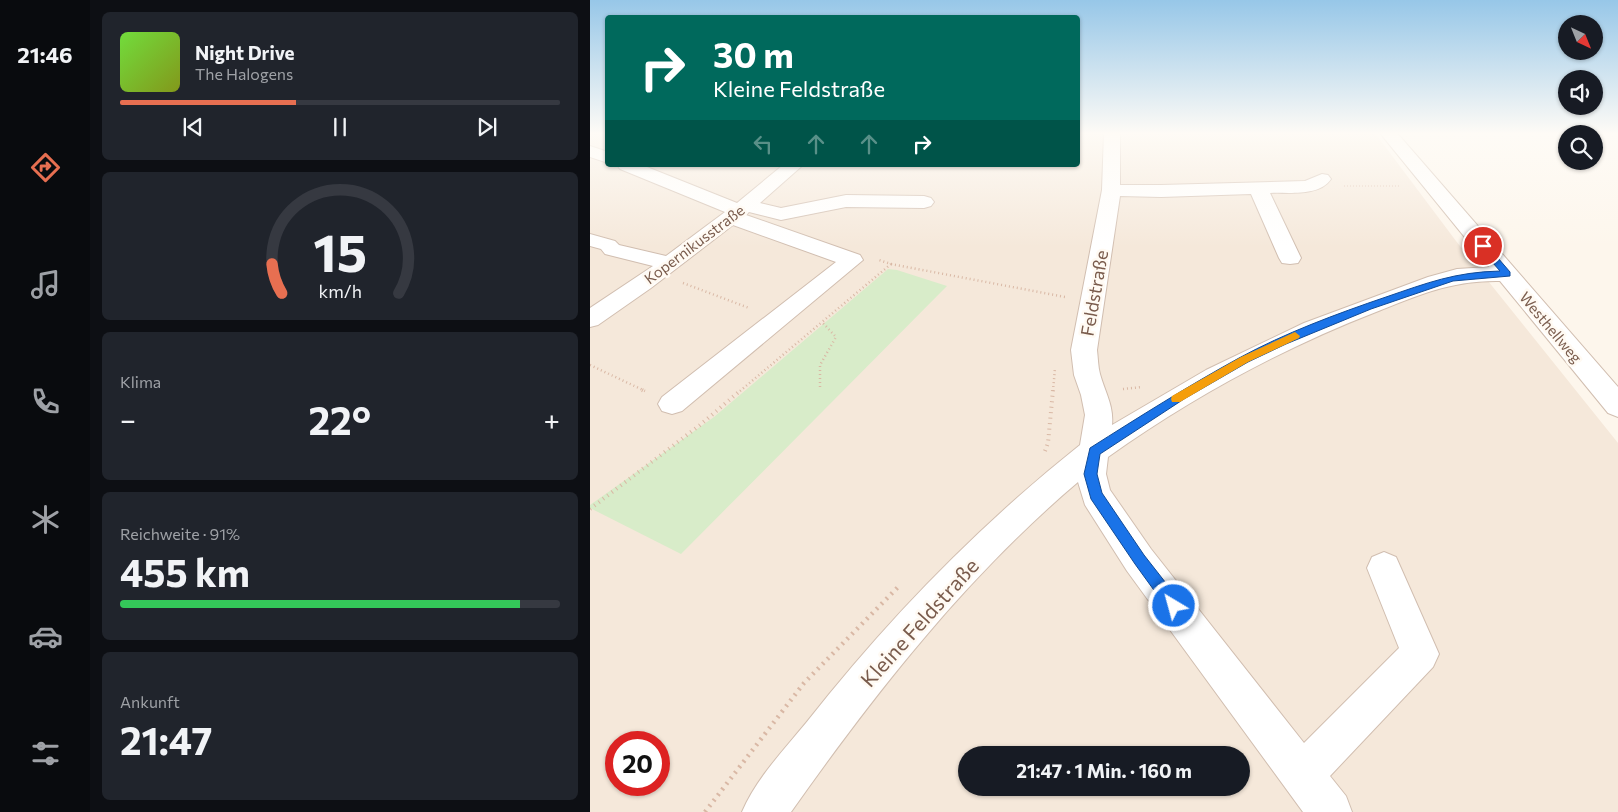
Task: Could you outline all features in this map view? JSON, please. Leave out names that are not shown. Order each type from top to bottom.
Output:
[{"type":"street","points":[[640,171],[852,260],[672,404]]},
{"type":"street","name":"Kopernikusstraße","points":[[590,319],[739,211],[787,171]]},
{"type":"street","name":"Feldstraße","points":[[1094,451],[1099,415],[1095,396],[1087,375],[1084,350],[1111,190],[1111,171]]},
{"type":"street","name":"Westhellweg","points":[[1419,171],[1618,406]]},
{"type":"street","points":[[1111,190],[1308,186],[1322,179]]},
{"type":"street","points":[[1258,188],[1290,258]]},
{"type":"street","points":[[739,211],[781,214],[846,201],[924,202]]},
{"type":"street","points":[[590,240],[608,245],[612,250],[662,268]]},
{"type":"street","name":"Kleine Feldstraße","points":[[764,812],[822,732],[922,612],[1015,520],[1094,451],[1188,392],[1282,341],[1368,306],[1452,278],[1479,274],[1507,274]]},
{"type":"street","points":[[1094,451],[1091,474],[1096,495],[1140,560],[1330,812]]},
{"type":"street","points":[[1302,775],[1420,654],[1384,568]]},
{"type":"path","points":[[1322,179],[1348,188],[1430,184]]},
{"type":"path","points":[[852,260],[866,256],[891,264],[1093,302]]},
{"type":"path","points":[[590,509],[700,424],[891,264]]},
{"type":"path","points":[[662,268],[778,319]]},
{"type":"path","points":[[820,387],[820,362],[832,347],[836,337],[822,322]]},
{"type":"path","points":[[1043,457],[1048,443],[1052,379],[1056,362]]},
{"type":"path","points":[[590,365],[672,404]]},
{"type":"path","points":[[705,812],[804,683],[905,580]]},
{"type":"shaded area","points":[[590,171],[1403,171],[1456,241],[1618,443],[1618,812],[590,812]]},
{"type":"green space","points":[[888,269],[897,270],[947,286],[681,554],[590,508],[590,505],[714,417]]},
{"type":"slow traffic","points":[[1176,399],[1244,360],[1295,336]]},
{"type":"route","points":[[1174,606],[1096,495],[1091,474],[1094,451],[1180,396],[1282,341],[1368,306],[1452,278],[1479,274],[1507,274],[1483,246]]}]
